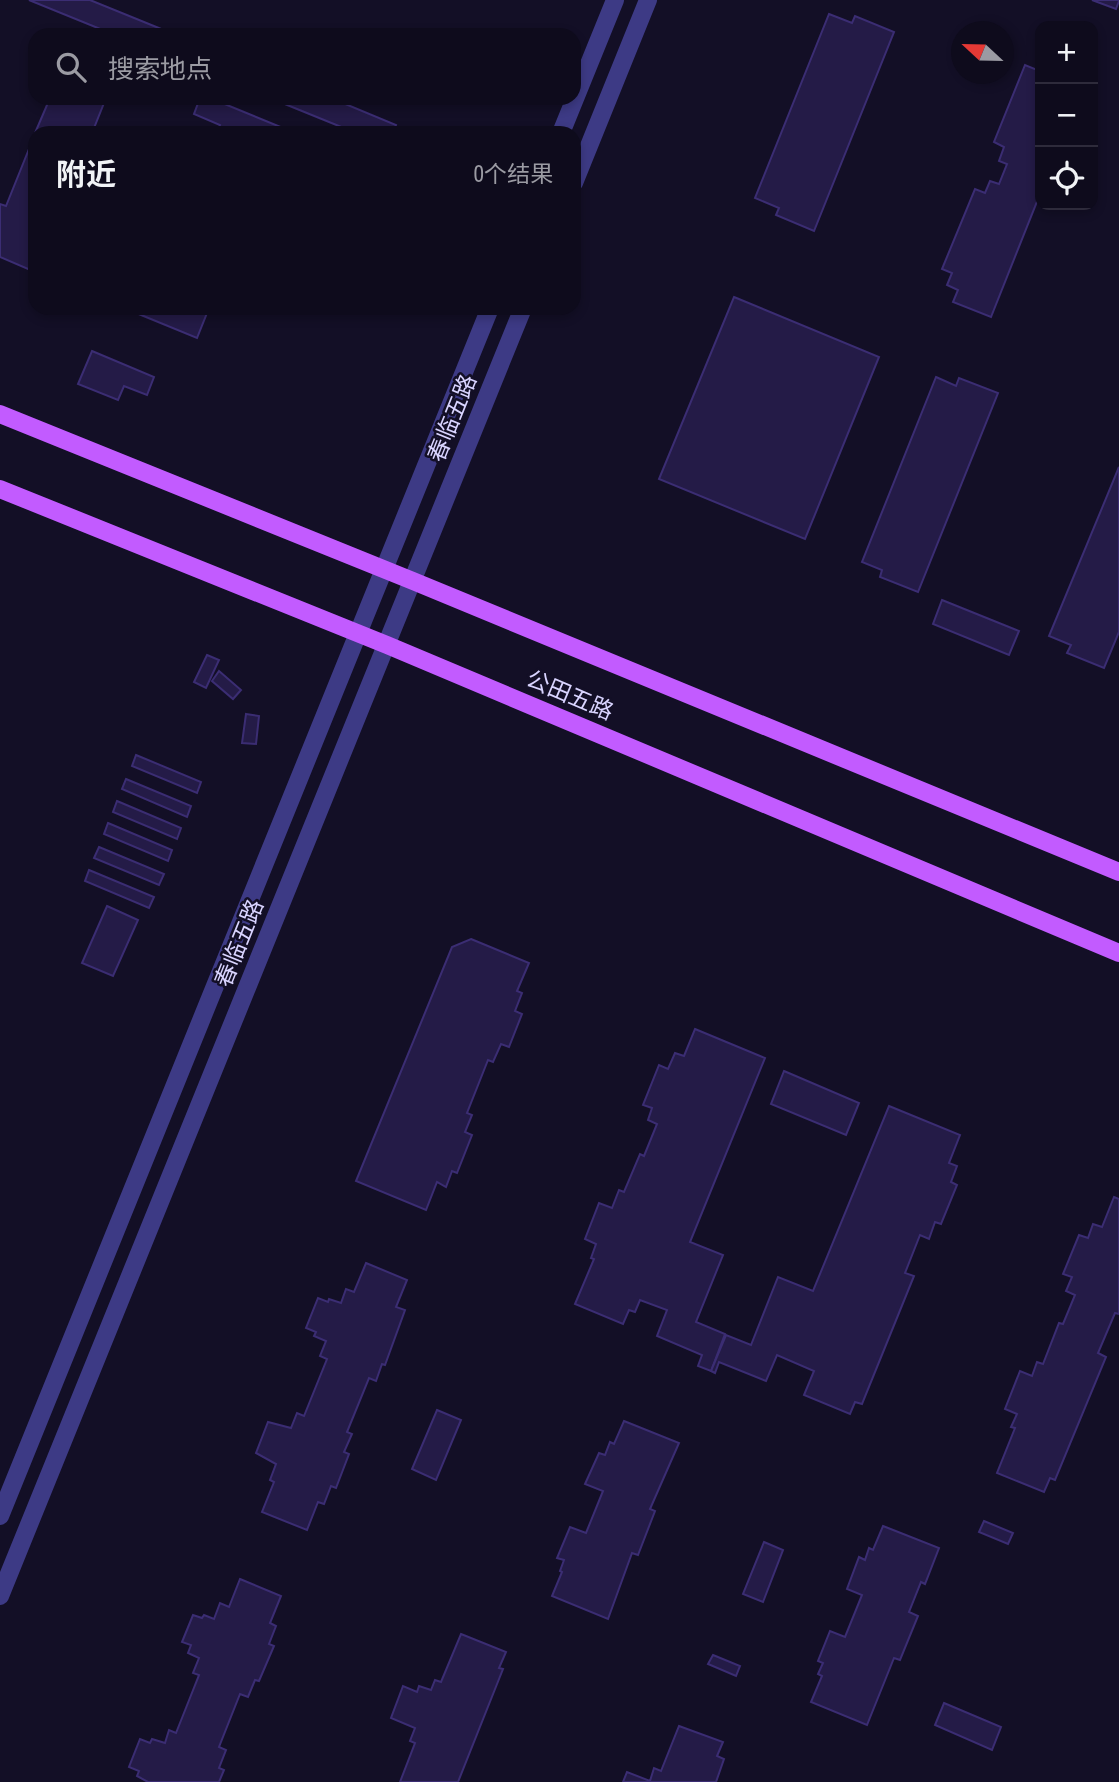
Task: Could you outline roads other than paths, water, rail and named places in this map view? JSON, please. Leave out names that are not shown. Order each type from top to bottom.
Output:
[{"type":"main road","name":"公田五路","points":[[0,414],[412,580],[1119,872]]},
{"type":"main road","name":"公田五路","points":[[0,489],[387,645],[1119,953]]},
{"type":"street","points":[[581,84],[615,0]]},
{"type":"street","points":[[581,166],[648,0]]},
{"type":"street","points":[[564,126],[572,105]]},
{"type":"street","name":"春临五路","points":[[0,1516],[487,315]]},
{"type":"street","name":"春临五路","points":[[0,1596],[520,315]]}]
